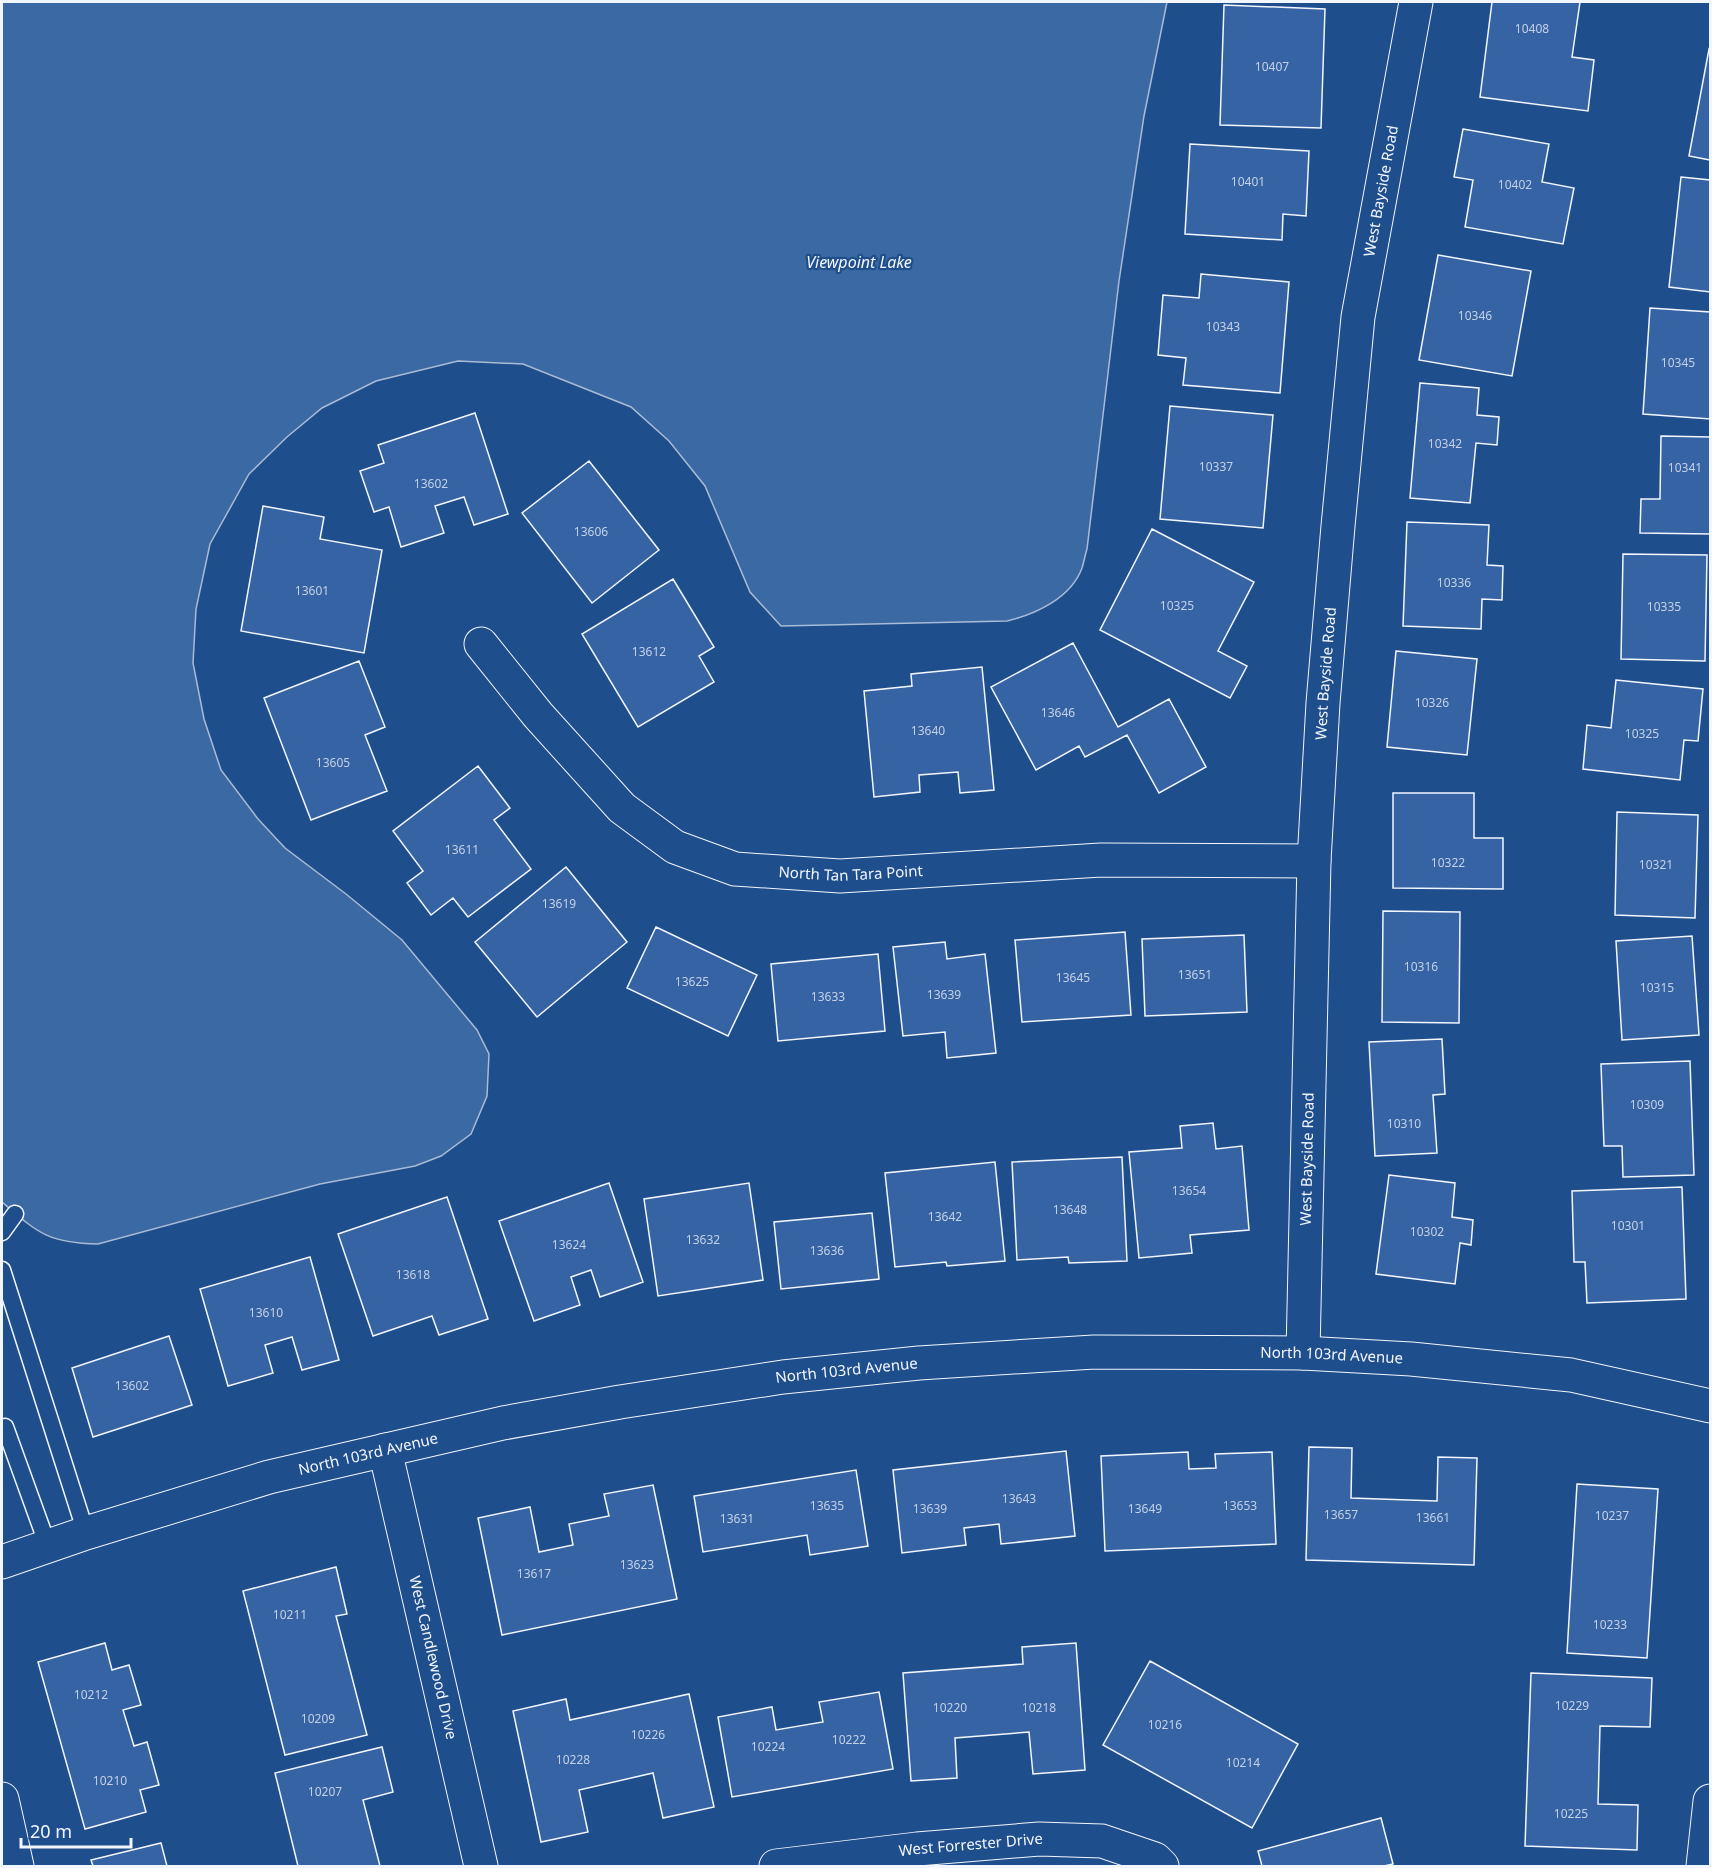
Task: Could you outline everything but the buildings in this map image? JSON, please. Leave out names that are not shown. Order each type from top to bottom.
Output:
[{"type":"street","name":"West Bayside Road","points":[[1303,1353],[1314,861],[1329,632],[1358,317],[1416,2]]},
{"type":"street","name":"North Tan Tara Point","points":[[481,644],[538,715],[622,808],[675,847],[735,869],[840,876],[1101,860],[1314,861]]},
{"type":"street","name":"North 103rd Avenue","points":[[2,1562],[86,1533],[269,1477],[503,1423],[783,1377],[919,1363],[1094,1352],[1303,1353],[1411,1359],[1571,1375],[1710,1406]]},
{"type":"street","name":"West Candlewood Drive","points":[[385,1450],[482,1866]]},
{"type":"street","points":[[2,1800],[17,1866]]},
{"type":"street","points":[[1703,1866],[1710,1801]]},
{"type":"street","name":"West Forrester Drive","points":[[776,1866],[917,1849],[1039,1839],[1102,1841],[1155,1859],[1162,1866]]},
{"type":"lane","points":[[2,1232],[15,1214]]},
{"type":"lane","points":[[2,1270],[86,1533]]},
{"type":"lane","points":[[5,1427],[48,1546]]},
{"type":"water","name":"Viewpoint Lake","points":[[2,2],[1167,2],[1144,116],[1119,281],[1087,549],[1077,579],[1061,596],[1041,609],[1007,621],[781,626],[750,592],[705,486],[669,441],[631,407],[523,364],[458,361],[376,381],[322,408],[287,437],[249,474],[210,544],[196,609],[193,663],[204,719],[221,770],[258,819],[285,848],[402,940],[477,1030],[489,1054],[487,1096],[471,1134],[441,1156],[415,1166],[320,1184],[98,1244],[67,1241],[45,1234],[25,1222],[2,1202]]}]
